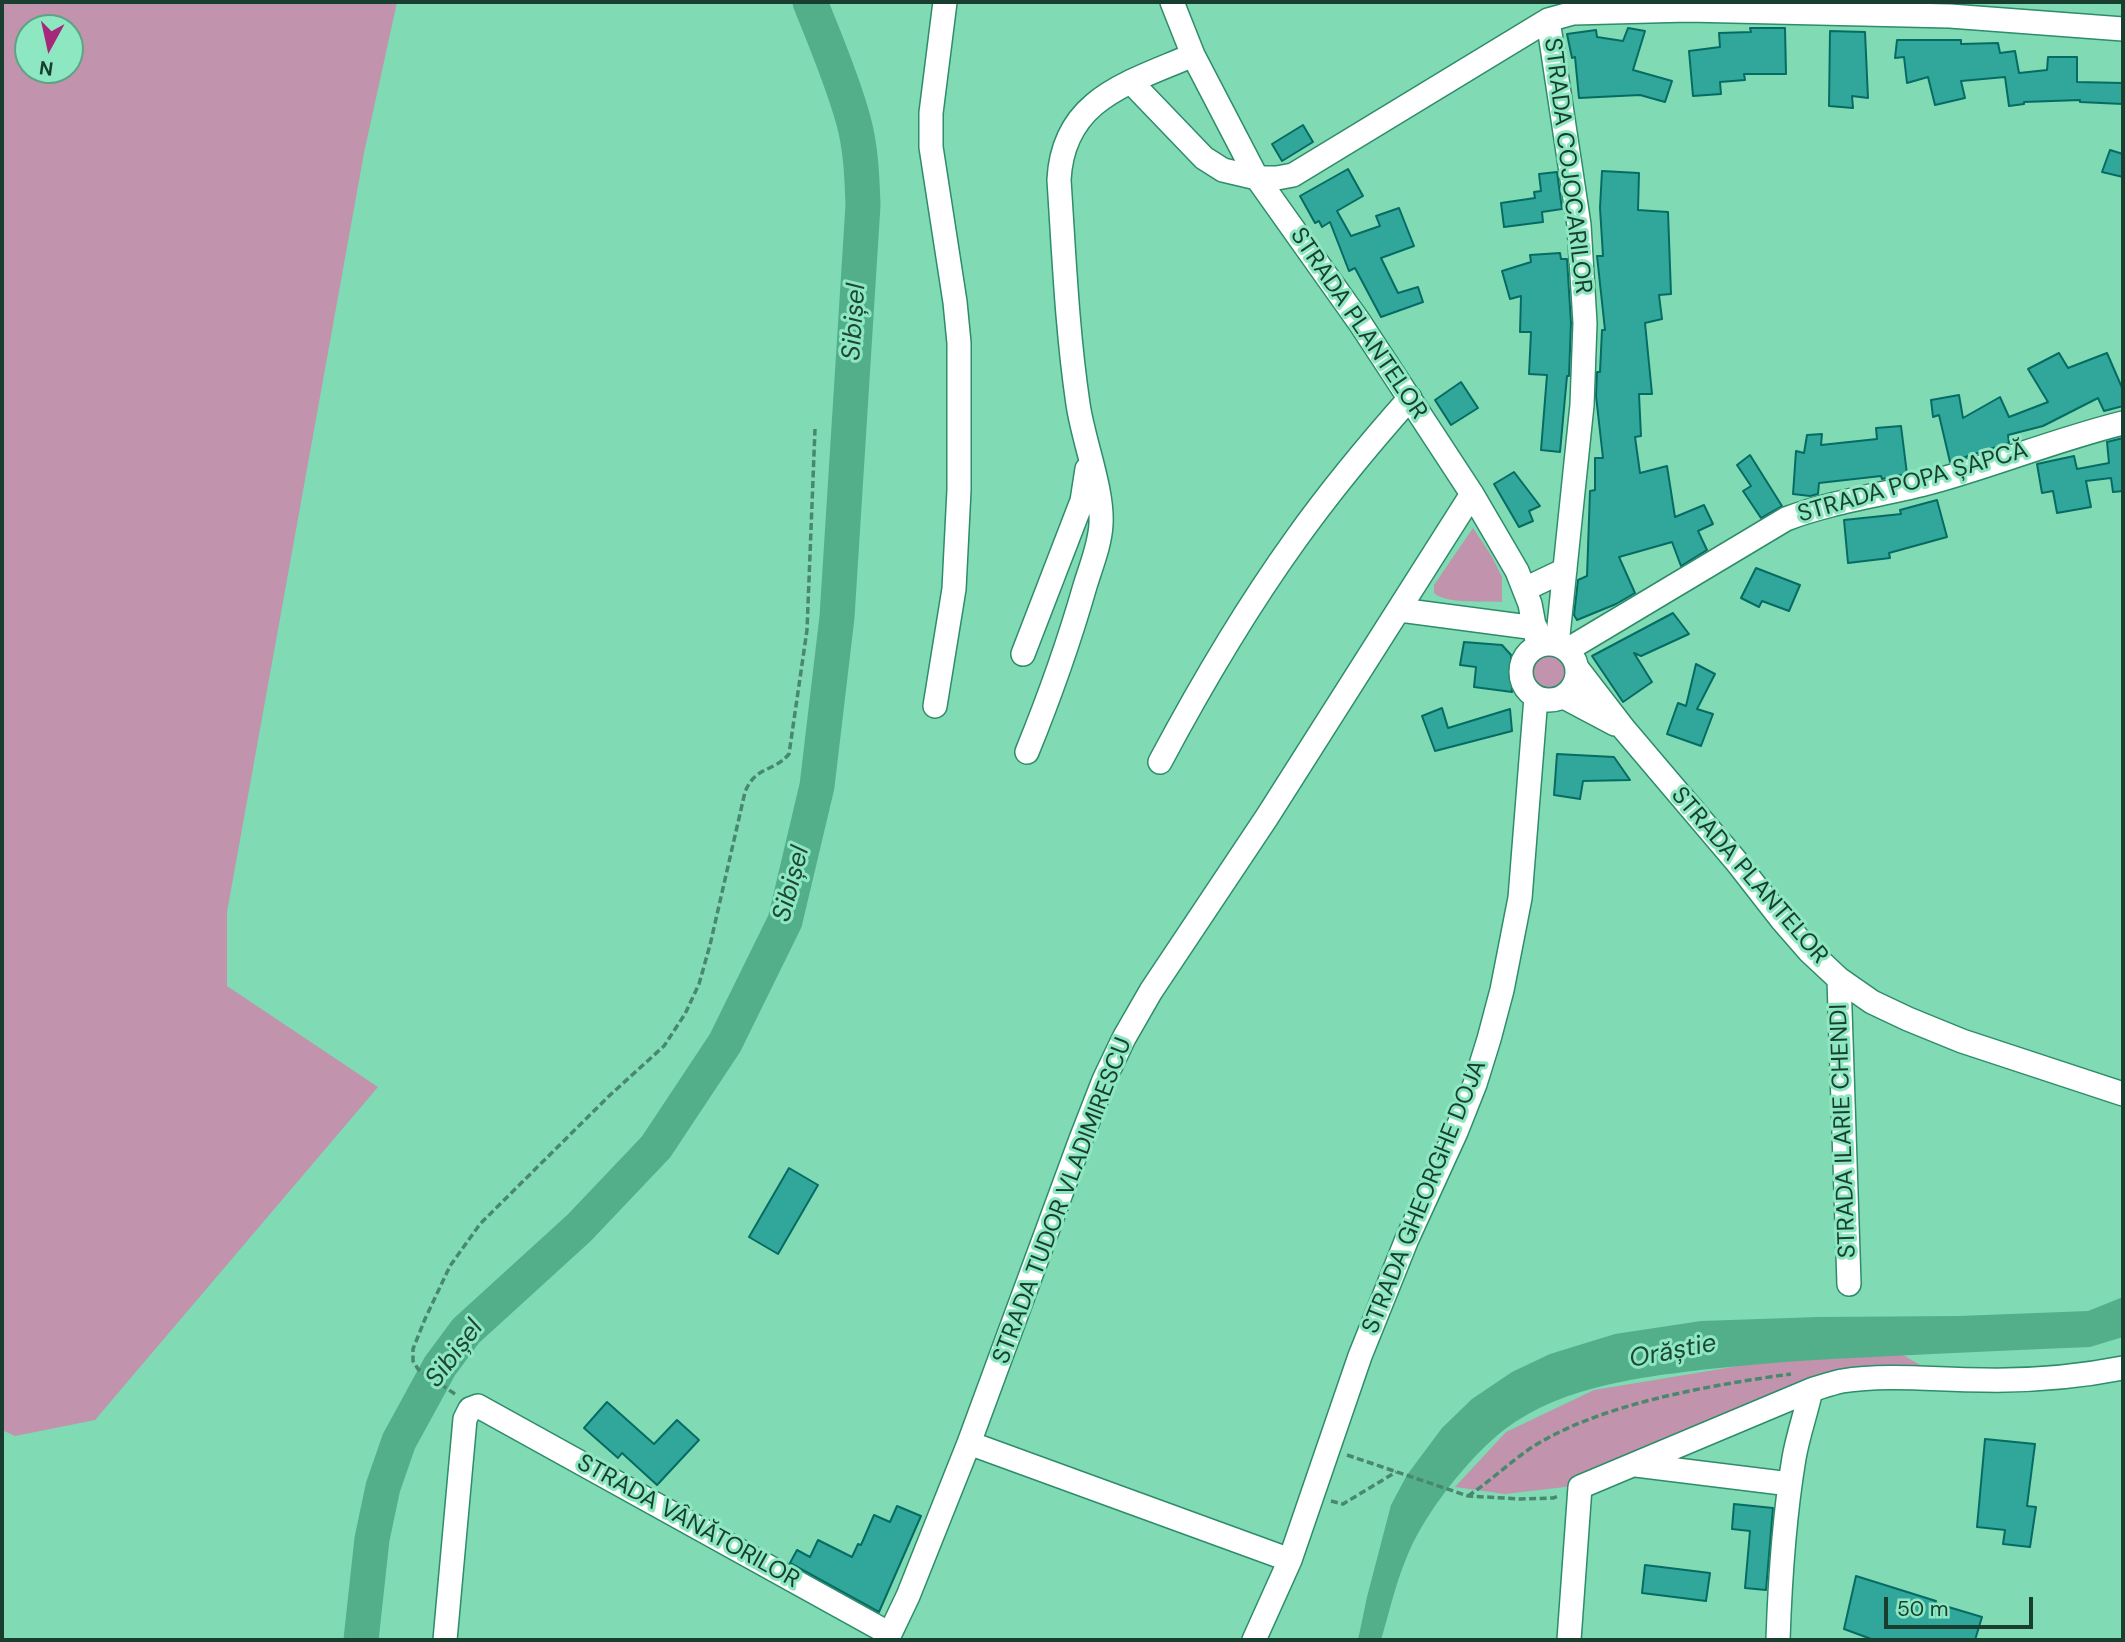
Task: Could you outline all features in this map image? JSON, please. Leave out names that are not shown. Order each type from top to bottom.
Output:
[{"type":"street","points":[[935,706],[954,589],[959,466],[955,302],[931,147],[932,113],[945,2]]},
{"type":"street","name":"STRADA PLANTELOR","points":[[1172,2],[1193,55],[1257,178],[1360,323],[1472,494],[1517,571],[1555,648],[1736,861],[1782,920],[1809,951],[1839,979],[1872,1002],[1962,1041],[2123,1094]]},
{"type":"street","points":[[1548,20],[1573,13],[1689,6],[1950,16],[2123,29]]},
{"type":"street","name":"STRADA COJOCARILOR","points":[[1131,82],[1204,158],[1223,170],[1257,178],[1277,178],[1293,175],[1548,20],[1576,203],[1586,323],[1581,418],[1555,648]]},
{"type":"street","points":[[1027,752],[1062,659],[1101,524],[1100,502],[1078,406],[1060,191],[1060,160],[1075,124],[1103,97],[1193,55]]},
{"type":"street","points":[[1160,762],[1203,683],[1256,596],[1360,455],[1410,398]]},
{"type":"street","name":"STRADA POPA ȘAPCĂ","points":[[1555,648],[1786,519],[1815,508],[1934,481],[2052,442],[2123,423]]},
{"type":"street","points":[[1023,654],[1082,501],[1089,456]]},
{"type":"street","name":"STRADA TUDOR VLADIMIRESCU","points":[[889,1637],[969,1443],[1081,1139],[1124,1038],[1151,990],[1267,817],[1472,494]]},
{"type":"street","points":[[1525,589],[1565,570]]},
{"type":"street","points":[[1400,610],[1555,648],[1575,685],[1564,697],[1545,700],[1536,697],[1524,684],[1522,666],[1525,658],[1555,648]]},
{"type":"street","name":"STRADA GHEORGHE DOJA","points":[[1254,1640],[1290,1560],[1379,1306],[1456,1132],[1489,1039],[1502,990],[1520,898],[1536,697]]},
{"type":"street","name":"STRADA PLANTELOR","points":[[1564,697],[1624,729]]},
{"type":"street","name":"STRADA ILARIE CHENDI","points":[[1839,979],[1849,1284]]},
{"type":"street","points":[[1569,1640],[1580,1487],[1803,1382],[1886,1379],[1987,1381],[2089,1375],[2123,1368]]},
{"type":"street","points":[[1779,1640],[1780,1578],[1803,1382]]},
{"type":"street","name":"STRADA VÂNĂTORILOR","points":[[445,1640],[465,1419],[470,1409],[478,1406],[889,1637]]},
{"type":"street","points":[[969,1443],[1290,1560]]},
{"type":"street","points":[[1633,1464],[1790,1484]]},
{"type":"path","points":[[462,1398],[418,1369],[413,1361],[414,1349],[425,1319],[450,1266],[480,1224],[664,1046],[685,1014],[699,984],[750,778],[781,763],[789,754],[807,630],[815,429]]},
{"type":"path","points":[[1468,1496],[1529,1450],[1581,1422],[1663,1396],[1803,1382]]},
{"type":"path","points":[[1328,1449],[1468,1496],[1553,1498],[1580,1487]]},
{"type":"path","points":[[1313,1497],[1343,1504],[1395,1472]]},
{"type":"shaded area","points":[[2,2],[397,2],[364,153],[227,912],[227,986],[378,1087],[95,1420],[15,1436],[2,1430]]},
{"type":"shaded area","points":[[1473,528],[1502,577],[1502,602],[1447,599],[1434,593],[1434,585]]},
{"type":"shaded area","points":[[1554,651],[1571,678],[1560,689],[1549,693],[1540,690],[1534,683],[1532,664],[1540,656]]},
{"type":"shaded area","points":[[1811,1354],[1901,1354],[1924,1367],[1788,1390],[1565,1487],[1505,1494],[1455,1487],[1506,1432],[1594,1390]]},
{"type":"water","name":"Orăștie","points":[[2123,1297],[2123,1337],[2090,1347],[1832,1359],[1709,1369],[1623,1381],[1594,1388],[1540,1408],[1515,1422],[1492,1440],[1455,1480],[1413,1543],[1381,1640],[1358,1640],[1391,1505],[1407,1475],[1442,1428],[1472,1399],[1512,1372],[1550,1354],[1615,1334],[1701,1321],[2088,1311]]},
{"type":"building","points":[[1628,28],[1645,31],[1633,70],[1672,81],[1665,102],[1640,95],[1579,98],[1575,57],[1572,58],[1567,34],[1596,30],[1597,37],[1623,41]]},
{"type":"building","points":[[1750,28],[1785,28],[1786,74],[1744,74],[1745,80],[1720,82],[1721,94],[1693,96],[1689,51],[1720,47],[1719,33],[1751,32]]},
{"type":"building","points":[[1830,31],[1865,32],[1868,98],[1852,96],[1853,108],[1829,106]]},
{"type":"building","points":[[1897,40],[1998,43],[2000,53],[2015,51],[2019,73],[2047,70],[2048,57],[2077,57],[2077,82],[2123,83],[2123,104],[2080,100],[2024,102],[2009,106],[2005,77],[1961,81],[1965,98],[1935,105],[1928,77],[1907,83],[1904,57],[1895,58]]},
{"type":"building","points":[[1303,125],[1313,142],[1282,161],[1272,144]]},
{"type":"building","points":[[2110,150],[2123,154],[2123,177],[2102,172]]},
{"type":"building","points":[[1348,169],[1363,196],[1337,211],[1351,236],[1380,226],[1376,216],[1399,208],[1414,246],[1381,258],[1398,293],[1418,287],[1423,302],[1381,317],[1355,268],[1349,271],[1330,222],[1322,227],[1319,221],[1315,223],[1300,196]]},
{"type":"building","points":[[1602,171],[1639,173],[1638,210],[1668,212],[1671,294],[1659,295],[1662,319],[1645,323],[1652,394],[1639,394],[1641,436],[1635,437],[1640,473],[1667,466],[1675,517],[1704,505],[1713,524],[1698,531],[1707,550],[1681,566],[1672,542],[1619,557],[1635,593],[1577,620],[1574,615],[1578,580],[1587,576],[1590,491],[1595,490],[1595,458],[1603,458],[1596,396],[1602,330],[1605,330],[1597,256],[1603,256],[1600,208]]},
{"type":"building","points":[[1557,172],[1562,209],[1542,212],[1543,222],[1504,227],[1501,203],[1535,198],[1534,192],[1541,191],[1539,174]]},
{"type":"building","points":[[1560,253],[1561,259],[1567,259],[1571,323],[1569,376],[1560,452],[1541,450],[1547,375],[1529,374],[1531,332],[1520,332],[1521,296],[1510,299],[1502,271],[1531,262],[1530,255]]},
{"type":"building","points":[[2059,353],[2068,368],[2107,353],[2123,390],[2123,406],[2104,411],[2098,398],[2043,426],[2008,435],[2009,443],[1950,462],[1939,415],[1933,417],[1931,400],[1959,395],[1963,418],[2000,397],[2009,417],[2048,402],[2028,369]]},
{"type":"building","points":[[1461,382],[1478,408],[1451,425],[1435,400]]},
{"type":"building","points":[[1901,426],[1907,474],[1882,479],[1881,476],[1819,483],[1818,494],[1793,494],[1796,451],[1804,453],[1807,435],[1822,434],[1821,445],[1877,439],[1876,428]]},
{"type":"building","points":[[2123,438],[2123,491],[2113,492],[2111,478],[2086,481],[2091,507],[2057,513],[2053,491],[2042,493],[2037,464],[2074,456],[2077,469],[2109,463],[2107,442]]},
{"type":"building","points":[[1750,455],[1782,506],[1761,518],[1743,491],[1751,486],[1737,465]]},
{"type":"building","points":[[1514,472],[1540,506],[1529,511],[1533,521],[1519,527],[1494,484]]},
{"type":"building","points":[[1937,500],[1947,537],[1889,553],[1890,558],[1848,563],[1844,520],[1901,514],[1900,510]]},
{"type":"building","points":[[1756,568],[1800,585],[1789,611],[1762,601],[1759,607],[1741,598]]},
{"type":"building","points":[[1673,613],[1689,634],[1641,656],[1634,653],[1652,682],[1623,702],[1592,656]]},
{"type":"building","points":[[1464,642],[1502,645],[1511,655],[1512,692],[1474,687],[1476,667],[1460,665]]},
{"type":"building","points":[[1696,664],[1715,674],[1697,709],[1713,714],[1701,746],[1667,734],[1678,703],[1686,706]]},
{"type":"building","points":[[1442,708],[1448,728],[1510,709],[1512,731],[1435,751],[1422,716]]},
{"type":"building","points":[[1557,754],[1614,757],[1630,780],[1583,781],[1580,799],[1554,795]]},
{"type":"building","points":[[789,1168],[818,1185],[778,1254],[749,1237]]},
{"type":"building","points":[[607,1402],[654,1444],[677,1420],[699,1440],[657,1485],[622,1453],[618,1458],[584,1428]]},
{"type":"building","points":[[1985,1439],[2035,1444],[2027,1506],[2036,1507],[2030,1547],[2003,1544],[2005,1530],[1977,1527]]},
{"type":"building","points":[[1734,1504],[1773,1508],[1766,1590],[1745,1588],[1750,1531],[1732,1529]]},
{"type":"building","points":[[897,1506],[921,1516],[879,1612],[790,1563],[797,1550],[810,1557],[818,1540],[852,1557],[858,1544],[861,1545],[874,1515],[890,1522]]},
{"type":"building","points":[[1645,1565],[1710,1573],[1706,1601],[1642,1593]]},
{"type":"building","points":[[1856,1576],[1982,1617],[1975,1640],[1874,1640],[1844,1629]]},
{"type":"waterway","name":"Sibișel","points":[[361,1640],[372,1539],[383,1487],[399,1441],[440,1366],[466,1331],[579,1228],[656,1147],[725,1043],[785,921],[817,786],[837,617],[863,205],[856,130],[839,74],[810,2]]}]
